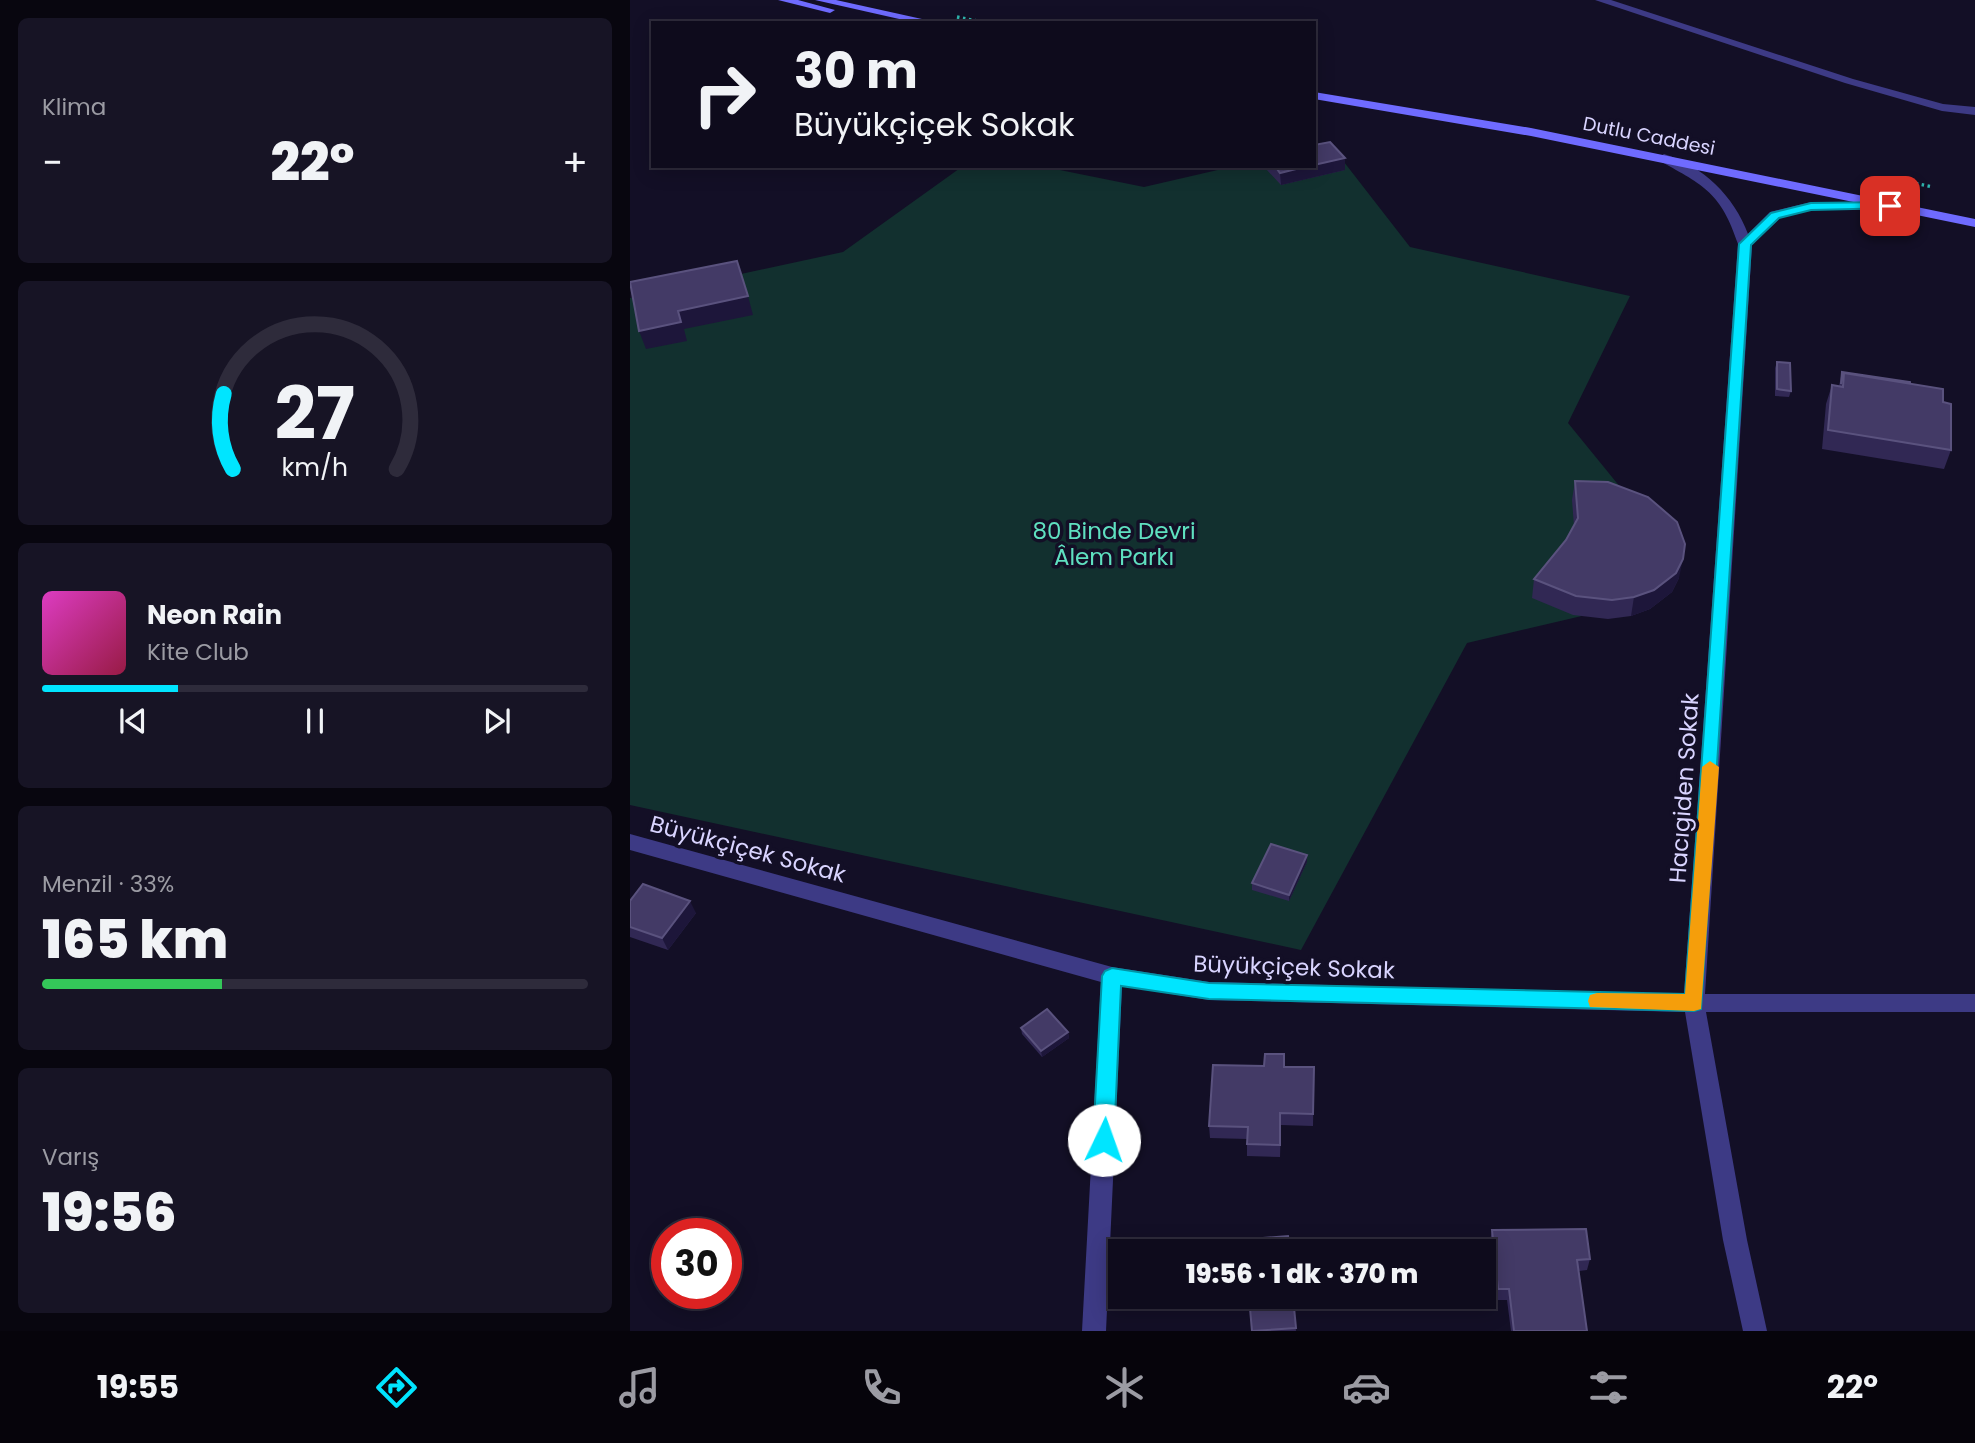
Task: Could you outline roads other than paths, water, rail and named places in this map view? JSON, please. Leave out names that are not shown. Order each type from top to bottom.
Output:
[{"type":"main road","points":[[783,0],[881,21]]},
{"type":"main road","points":[[820,0],[925,21]]},
{"type":"main road","name":"Dutlu Caddesi","points":[[1316,89],[1584,134],[1975,215]]},
{"type":"main road","name":"Dutlu Caddesi","points":[[1316,95],[1664,158],[1975,223]]},
{"type":"street","points":[[1600,0],[1849,81],[1942,107],[1975,111]]},
{"type":"street","name":"Hacıgiden Sokak","points":[[1664,158],[1717,188],[1735,212],[1745,244],[1694,1003],[1735,1240],[1755,1331]]},
{"type":"street","points":[[1745,244],[1775,215],[1811,206],[1890,206]]},
{"type":"street","name":"Büyükçiçek Sokak","points":[[630,842],[1112,976],[1209,991],[1694,1003],[1975,1003]]},
{"type":"street","points":[[1094,1331],[1112,976]]},
{"type":"park label","name":"80 Binde Devri Âlem Parkı","points":[[1114,544]]}]
